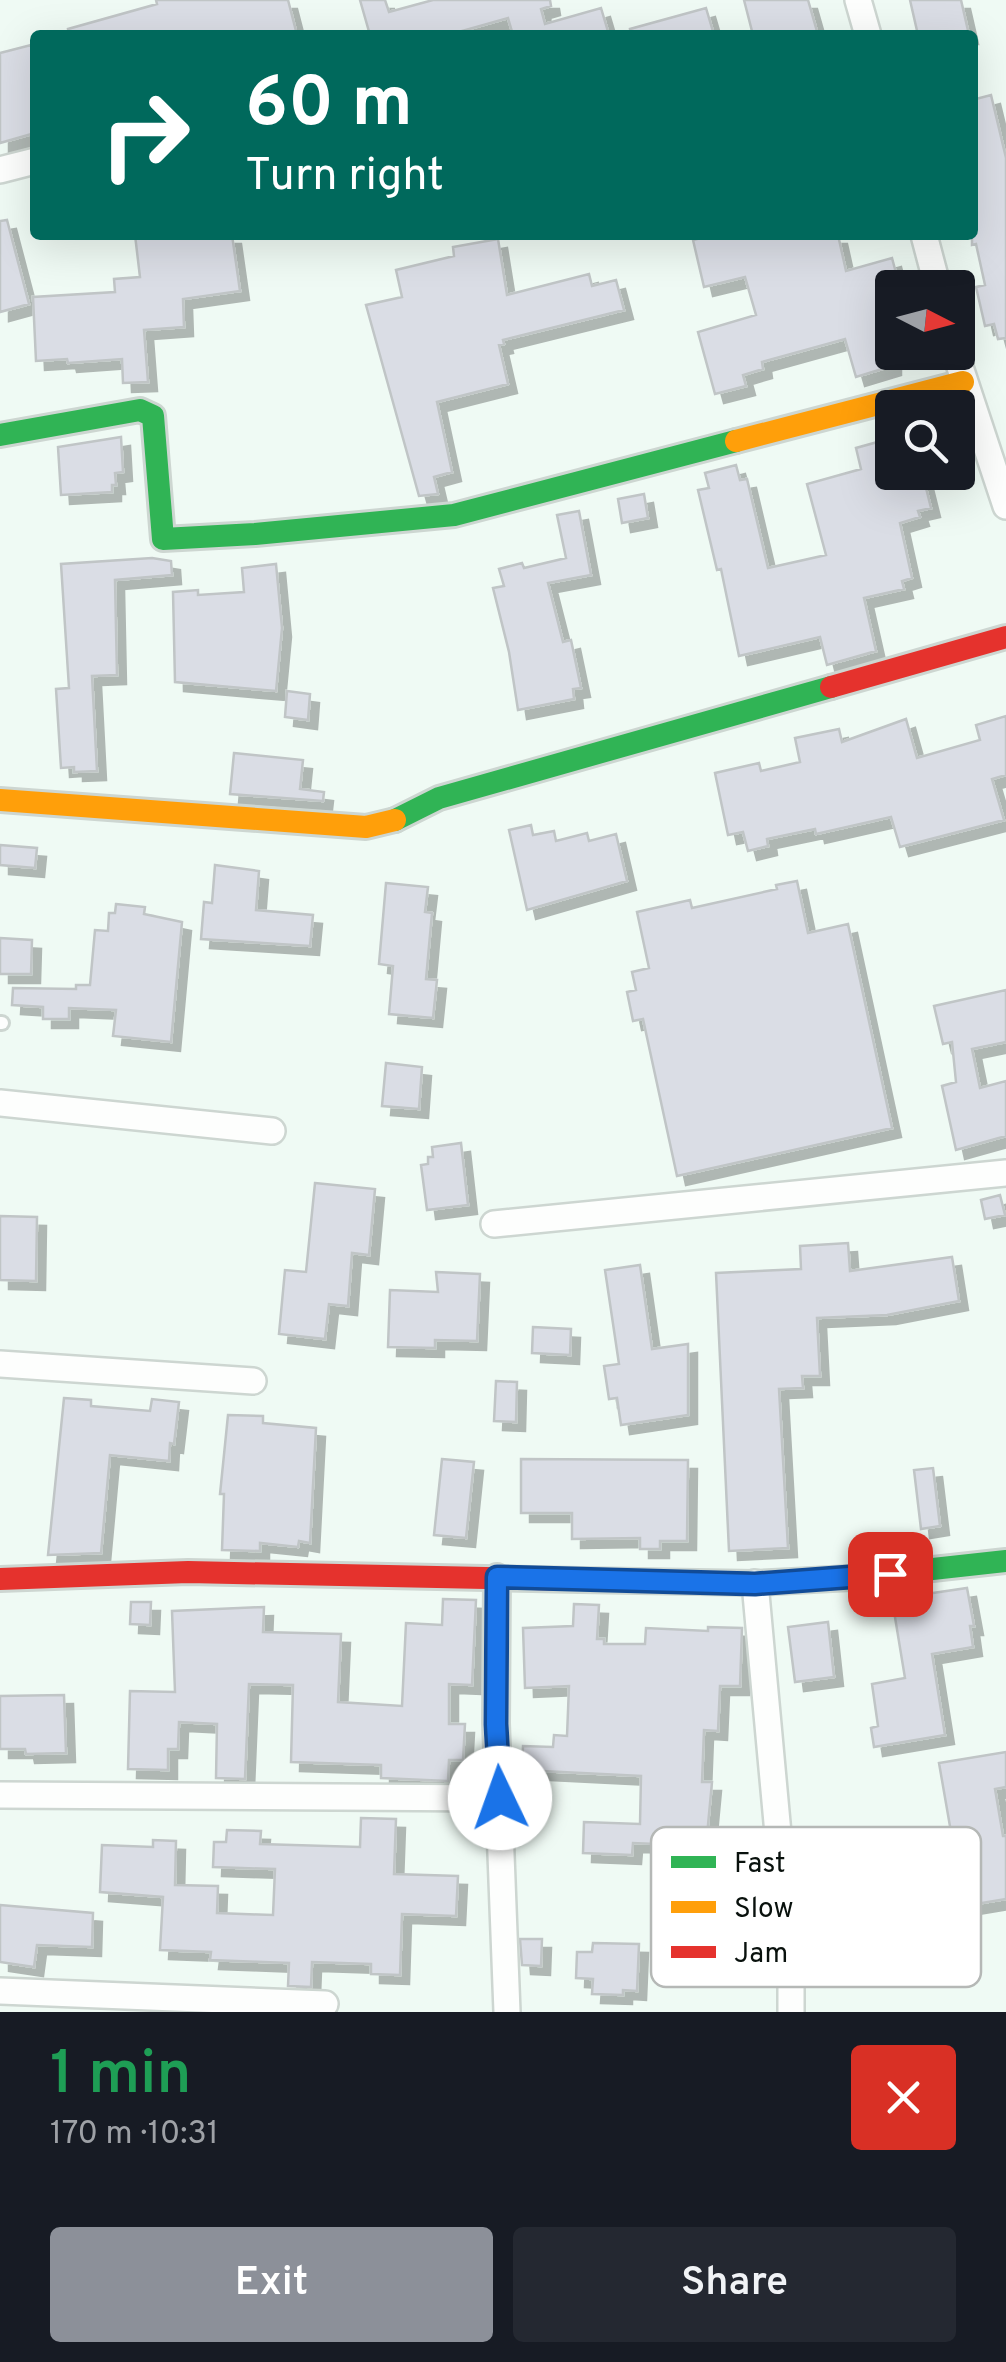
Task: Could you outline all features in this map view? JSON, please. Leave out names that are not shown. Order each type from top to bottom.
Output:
[{"type":"street","points":[[858,0],[867,30]]},
{"type":"street","points":[[0,170],[30,163]]},
{"type":"street","points":[[925,240],[933,270]]},
{"type":"street","points":[[961,370],[1006,506]]},
{"type":"street","points":[[0,435],[140,410],[152,416],[156,428],[163,539],[255,534],[454,515],[964,382]]},
{"type":"street","points":[[0,800],[366,826],[404,818],[439,798],[1006,638]]},
{"type":"street","points":[[0,1102],[272,1131]]},
{"type":"street","points":[[494,1224],[1006,1173]]},
{"type":"street","points":[[0,1364],[252,1381]]},
{"type":"street","points":[[0,1579],[188,1572],[755,1584],[1006,1561]]},
{"type":"street","points":[[497,1577],[496,1724],[507,2012]]},
{"type":"street","points":[[755,1584],[777,1827]]},
{"type":"street","points":[[0,1795],[500,1798]]},
{"type":"street","points":[[0,1992],[325,2004]]},
{"type":"building","points":[[156,0],[288,0],[296,30],[68,30],[157,4]]},
{"type":"building","points":[[360,0],[385,0],[389,12],[433,0],[550,0],[551,6],[541,9],[545,24],[601,8],[608,30],[512,30],[508,18],[466,30],[369,30]]},
{"type":"building","points":[[744,0],[808,0],[817,30],[752,30]]},
{"type":"building","points":[[910,0],[961,0],[968,30],[917,30]]},
{"type":"building","points":[[706,8],[713,30],[630,30]]},
{"type":"building","points":[[30,45],[30,134],[0,143],[0,53]]},
{"type":"building","points":[[991,95],[1006,158],[1006,338],[998,339],[994,324],[985,326],[976,287],[985,285],[976,244],[972,245],[972,240],[978,240],[978,98]]},
{"type":"building","points":[[7,220],[29,304],[0,312],[0,221]]},
{"type":"building","points":[[136,240],[233,240],[240,291],[183,299],[184,327],[144,330],[148,382],[123,383],[122,359],[36,361],[33,297],[115,292],[114,279],[140,277]]},
{"type":"building","points":[[498,240],[507,295],[589,274],[592,286],[616,280],[624,310],[503,340],[504,344],[499,345],[508,384],[437,402],[452,472],[434,477],[438,494],[419,496],[366,305],[402,297],[396,270],[454,256],[453,247]]},
{"type":"building","points":[[693,240],[839,240],[846,271],[892,258],[895,270],[875,270],[875,370],[879,370],[856,377],[845,339],[762,362],[763,369],[743,375],[746,386],[715,394],[698,332],[756,315],[745,277],[704,287]]},
{"type":"building","points":[[121,437],[123,472],[115,473],[112,492],[61,495],[58,447]]},
{"type":"building","points":[[875,443],[875,490],[926,490],[931,508],[918,511],[920,517],[900,523],[912,578],[902,581],[904,589],[864,598],[876,651],[827,665],[820,637],[739,656],[721,569],[717,570],[698,490],[709,488],[705,473],[736,465],[740,480],[747,479],[768,568],[826,555],[807,484],[861,469],[856,448]]},
{"type":"building","points":[[644,494],[648,518],[622,523],[618,499]]},
{"type":"building","points":[[579,511],[591,575],[548,583],[563,642],[571,640],[581,688],[573,689],[574,699],[518,710],[493,588],[504,586],[499,569],[522,563],[524,568],[566,558],[557,515]]},
{"type":"building","points":[[152,558],[171,561],[172,575],[115,580],[117,675],[92,676],[97,771],[61,768],[56,689],[69,688],[61,564]]},
{"type":"building","points":[[276,564],[282,628],[276,691],[175,682],[173,592],[244,592],[242,568]]},
{"type":"building","points":[[287,691],[310,694],[308,720],[285,717]]},
{"type":"building","points":[[1006,716],[1006,775],[992,779],[1004,820],[900,847],[891,817],[816,834],[815,829],[767,839],[768,846],[748,851],[743,832],[728,835],[715,773],[759,763],[761,771],[800,762],[795,738],[839,729],[842,742],[906,719],[917,758],[980,740],[976,725]]},
{"type":"building","points":[[234,753],[303,760],[300,789],[324,792],[323,801],[230,794]]},
{"type":"building","points":[[531,825],[533,835],[554,831],[556,841],[587,833],[589,841],[616,834],[627,881],[527,910],[509,830]]},
{"type":"building","points":[[0,845],[37,848],[35,868],[0,865]]},
{"type":"building","points":[[215,865],[259,871],[256,910],[313,915],[310,946],[201,939],[204,902],[212,903]]},
{"type":"building","points":[[797,881],[808,933],[848,924],[892,1128],[677,1176],[643,1019],[633,1021],[627,992],[636,990],[632,972],[649,968],[637,912],[690,900],[692,908]]},
{"type":"building","points":[[386,883],[428,887],[425,912],[432,913],[426,979],[437,980],[433,1018],[389,1014],[393,966],[379,964]]},
{"type":"building","points":[[116,904],[145,907],[144,914],[182,922],[171,1042],[113,1036],[116,1010],[69,1008],[69,1019],[43,1019],[43,1007],[12,1005],[13,988],[76,989],[76,985],[90,985],[95,930],[108,931],[109,913],[115,913]]},
{"type":"building","points":[[0,938],[32,940],[31,974],[0,974]]},
{"type":"building","points":[[1006,990],[1006,1042],[972,1049],[980,1088],[1006,1081],[1006,1136],[956,1150],[942,1086],[956,1082],[952,1042],[943,1044],[934,1006]]},
{"type":"building","points":[[386,1063],[422,1067],[419,1109],[382,1106]]},
{"type":"building","points":[[461,1143],[468,1205],[427,1210],[421,1165],[428,1164],[428,1157],[433,1157],[432,1147]]},
{"type":"building","points":[[315,1183],[375,1189],[369,1255],[352,1253],[348,1306],[329,1304],[325,1339],[279,1334],[285,1270],[306,1272]]},
{"type":"building","points":[[1000,1195],[1005,1215],[985,1219],[981,1200]]},
{"type":"building","points":[[0,1216],[37,1217],[36,1281],[0,1280]]},
{"type":"building","points":[[848,1243],[850,1271],[952,1257],[959,1301],[887,1315],[817,1318],[820,1376],[802,1376],[803,1388],[779,1389],[788,1548],[729,1551],[716,1273],[801,1269],[800,1246]]},
{"type":"building","points":[[640,1265],[652,1349],[688,1344],[688,1415],[621,1425],[617,1398],[609,1399],[604,1366],[619,1364],[605,1270]]},
{"type":"building","points":[[436,1272],[480,1274],[477,1341],[435,1340],[435,1348],[388,1347],[390,1290],[438,1292]]},
{"type":"building","points":[[533,1327],[571,1329],[570,1355],[532,1353]]},
{"type":"building","points":[[496,1381],[517,1382],[516,1422],[494,1421]]},
{"type":"building","points":[[64,1398],[91,1400],[91,1406],[150,1411],[152,1399],[179,1402],[169,1461],[110,1455],[101,1553],[48,1555]]},
{"type":"building","points":[[228,1415],[263,1416],[263,1423],[316,1428],[310,1543],[299,1541],[298,1547],[260,1543],[260,1551],[222,1550],[224,1494],[220,1494]]},
{"type":"building","points":[[442,1459],[474,1462],[466,1538],[434,1535]]},
{"type":"building","points":[[521,1459],[688,1460],[687,1541],[660,1541],[660,1549],[640,1549],[640,1538],[572,1539],[572,1513],[521,1513]]},
{"type":"building","points":[[933,1468],[940,1526],[921,1529],[914,1470]]},
{"type":"building","points":[[967,1588],[974,1626],[970,1626],[973,1647],[932,1654],[945,1735],[874,1747],[871,1728],[878,1726],[872,1684],[905,1678],[892,1599]]},
{"type":"building","points":[[443,1599],[476,1600],[472,1685],[449,1684],[449,1724],[465,1724],[463,1760],[449,1760],[448,1781],[381,1778],[381,1765],[291,1762],[293,1685],[249,1684],[245,1779],[216,1778],[217,1724],[179,1722],[178,1749],[168,1749],[168,1770],[128,1769],[130,1691],[175,1692],[172,1611],[264,1607],[263,1632],[341,1634],[338,1702],[402,1706],[406,1623],[442,1625]]},
{"type":"building","points":[[131,1602],[151,1602],[150,1625],[130,1624]]},
{"type":"building","points":[[574,1604],[599,1605],[597,1639],[604,1639],[604,1644],[645,1644],[646,1628],[742,1628],[740,1686],[720,1686],[718,1731],[704,1730],[702,1782],[712,1782],[708,1827],[651,1827],[651,1844],[633,1843],[632,1855],[583,1853],[584,1822],[640,1824],[641,1776],[522,1770],[523,1746],[553,1747],[554,1735],[567,1736],[569,1686],[525,1688],[523,1628],[573,1626]]},
{"type":"building","points":[[828,1622],[834,1677],[795,1682],[788,1627]]},
{"type":"building","points":[[64,1695],[66,1753],[26,1754],[25,1749],[0,1749],[0,1696]]},
{"type":"building","points":[[1006,1752],[1006,1787],[995,1789],[1006,1836],[1006,1899],[981,1903],[981,1827],[950,1827],[939,1763]]},
{"type":"building","points":[[361,1818],[396,1819],[394,1874],[458,1876],[456,1916],[402,1914],[400,1975],[371,1974],[371,1964],[312,1962],[311,1987],[288,1986],[289,1963],[210,1960],[211,1952],[160,1950],[163,1897],[100,1892],[102,1845],[153,1847],[153,1840],[176,1841],[175,1885],[218,1886],[217,1913],[273,1915],[275,1869],[213,1867],[214,1842],[226,1842],[227,1830],[261,1831],[260,1844],[360,1847]]},
{"type":"building","points":[[0,1905],[93,1913],[92,1947],[37,1945],[34,1967],[0,1962]]},
{"type":"building","points":[[520,1939],[542,1939],[541,1966],[522,1965]]},
{"type":"building","points":[[593,1943],[639,1944],[637,1991],[623,1990],[623,1995],[592,1994],[593,1979],[576,1978],[577,1952],[592,1952]]},
{"type":"traffic: fast","points":[[0,435],[140,410],[153,416],[163,539],[454,515],[736,441]]},
{"type":"traffic: fast","points":[[395,820],[439,798],[831,687]]},
{"type":"traffic: fast","points":[[580,1580],[755,1583],[851,1578],[1006,1561]]},
{"type":"traffic: slow","points":[[736,441],[963,382]]},
{"type":"traffic: slow","points":[[0,800],[366,827],[395,820]]},
{"type":"traffic: jam","points":[[831,687],[1006,637]]},
{"type":"traffic: jam","points":[[0,1579],[188,1572],[580,1580]]},
{"type":"route","points":[[500,1798],[497,1577],[755,1584],[890,1574]]}]
